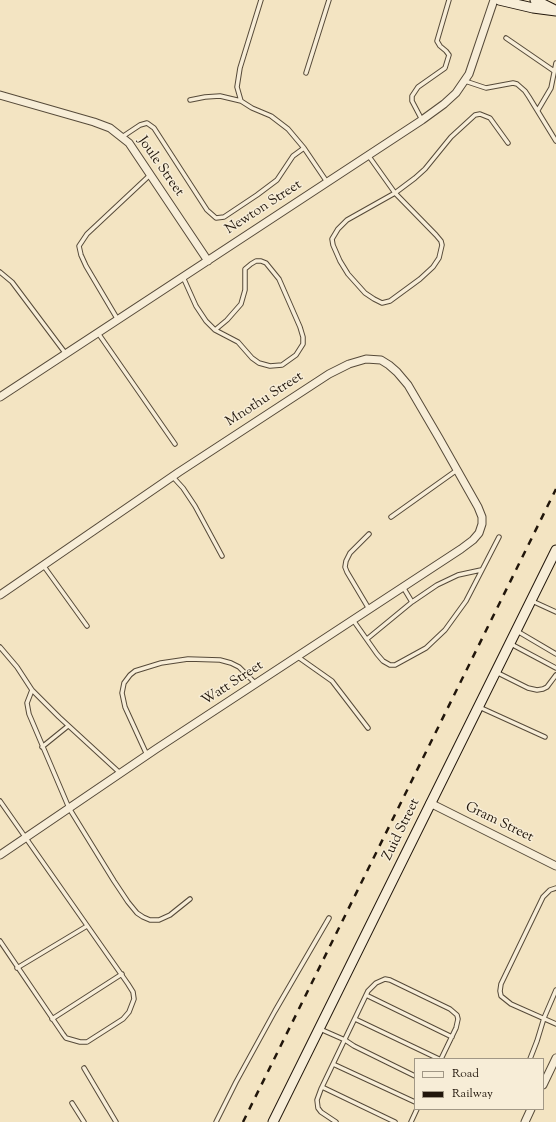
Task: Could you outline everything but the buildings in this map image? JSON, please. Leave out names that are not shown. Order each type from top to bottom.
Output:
[{"type":"street","name":"Newton Street","points":[[0,397],[368,156],[444,104],[456,93],[465,81],[473,66],[494,0]]},
{"type":"street","points":[[499,0],[532,8],[556,11]]},
{"type":"street","points":[[535,0],[556,11]]},
{"type":"street","name":"Joule Street","points":[[0,95],[94,122],[110,128],[129,143],[208,261]]},
{"type":"street","name":"Mnothu Street","points":[[0,594],[172,476],[329,374],[350,364],[373,359],[381,360],[389,365],[408,385],[482,517],[482,524],[479,533]]},
{"type":"street","name":"Watt Street","points":[[0,854],[120,773],[461,549],[473,540],[479,533]]},
{"type":"street","name":"Zuid Street","points":[[273,1122],[531,601],[553,566],[556,550]]},
{"type":"street","name":"Gram Street","points":[[430,803],[556,866]]},
{"type":"street","points":[[544,1083],[556,1058]]},
{"type":"street","points":[[525,1122],[531,1110]]},
{"type":"lane","points":[[241,101],[237,87],[240,68],[261,0]]},
{"type":"lane","points":[[306,73],[330,0]]},
{"type":"lane","points":[[422,120],[412,101],[412,96],[418,87],[445,68],[449,55],[437,41],[449,0]]},
{"type":"lane","points":[[506,38],[554,71]]},
{"type":"lane","points":[[538,110],[549,93],[556,63]]},
{"type":"lane","points":[[465,81],[486,88],[513,83],[517,84],[525,91],[556,141]]},
{"type":"lane","points":[[190,100],[220,96],[241,101],[252,108],[271,116],[288,129],[304,148],[328,182]]},
{"type":"lane","points":[[368,156],[395,193],[441,241],[439,258],[432,267],[420,279],[390,301],[382,303],[374,300],[348,274],[336,254],[332,239],[338,228],[347,220],[395,193],[416,178],[450,137],[475,115],[480,114],[490,118],[508,143]]},
{"type":"lane","points":[[121,137],[140,125],[147,123],[154,128],[207,210],[216,218],[224,217],[277,180],[293,156],[304,148]]},
{"type":"lane","points":[[118,320],[86,266],[79,246],[87,234],[151,174]]},
{"type":"lane","points":[[183,277],[200,315],[215,330],[238,342],[252,358],[259,363],[270,366],[282,365],[296,355],[303,344],[303,337],[300,327],[279,279],[266,263],[261,261],[256,261],[245,269],[245,290],[241,304],[215,330]]},
{"type":"lane","points":[[0,272],[12,282],[66,354]]},
{"type":"lane","points":[[98,333],[175,444]]},
{"type":"lane","points":[[391,517],[457,470]]},
{"type":"lane","points":[[172,476],[183,488],[195,506],[222,556]]},
{"type":"lane","points":[[369,534],[350,553],[345,567],[369,610]]},
{"type":"lane","points":[[353,620],[380,658],[390,665],[395,665],[426,648],[438,639],[466,601],[499,537]]},
{"type":"lane","points":[[43,565],[87,626]]},
{"type":"lane","points":[[367,639],[412,602],[448,579],[458,575],[481,570]]},
{"type":"lane","points":[[403,587],[412,602]]},
{"type":"lane","points":[[531,601],[556,612]]},
{"type":"lane","points":[[516,631],[556,654]]},
{"type":"lane","points":[[510,643],[556,668]]},
{"type":"lane","points":[[0,647],[17,667],[32,690],[68,726],[120,773]]},
{"type":"lane","points":[[298,657],[332,681],[368,728]]},
{"type":"lane","points":[[147,756],[125,707],[122,693],[124,683],[135,671],[161,663],[188,659],[220,660],[239,667],[256,684]]},
{"type":"lane","points":[[496,672],[528,688],[537,690],[547,687],[556,675]]},
{"type":"lane","points":[[32,690],[28,698],[28,707],[32,724],[70,808],[114,881],[137,913],[150,920],[159,920],[170,915],[190,899]]},
{"type":"lane","points":[[479,706],[545,737]]},
{"type":"lane","points":[[42,747],[68,726]]},
{"type":"lane","points":[[0,801],[122,974],[133,992],[134,999],[129,1012],[123,1019],[87,1042],[80,1042],[66,1038],[0,941]]},
{"type":"lane","points":[[556,888],[550,890],[543,897],[501,984],[500,991],[501,996],[512,1004],[556,1024]]},
{"type":"lane","points":[[216,1122],[271,1017],[329,918]]},
{"type":"lane","points":[[17,968],[87,926]]},
{"type":"lane","points":[[52,1019],[122,974]]},
{"type":"lane","points":[[336,1122],[327,1117],[318,1108],[317,1100],[366,995],[376,983],[385,979],[390,980],[453,1011],[457,1015],[458,1019],[456,1028],[441,1058]]},
{"type":"lane","points":[[530,1058],[544,1018],[556,990]]},
{"type":"lane","points":[[366,995],[452,1037]]},
{"type":"lane","points":[[355,1018],[438,1058]]},
{"type":"lane","points":[[320,1028],[414,1076]]},
{"type":"lane","points":[[333,1064],[414,1102]]},
{"type":"lane","points":[[84,1068],[116,1122]]},
{"type":"lane","points":[[322,1087],[395,1122]]},
{"type":"lane","points":[[72,1103],[84,1122]]},
{"type":"lane","points":[[411,1122],[417,1110]]},
{"type":"railway","points":[[243,1122],[556,489]]}]
